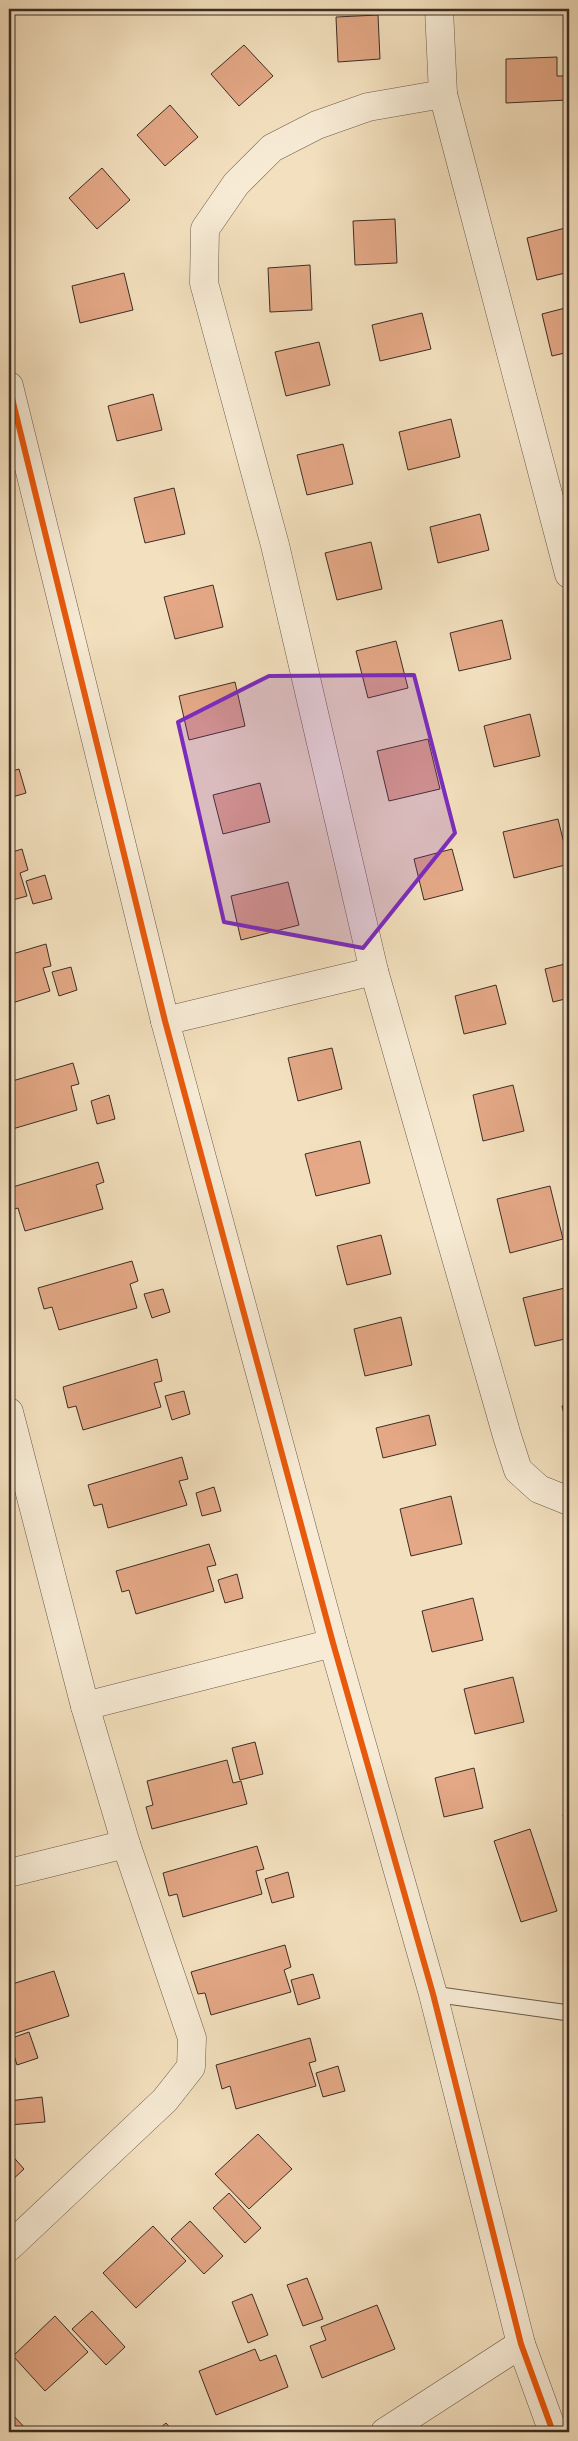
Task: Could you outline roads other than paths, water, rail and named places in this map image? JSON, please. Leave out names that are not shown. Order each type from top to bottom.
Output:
[{"type":"street","points":[[438,9],[443,94],[569,574]]},
{"type":"street","points":[[443,94],[368,107],[317,125],[272,148],[236,184],[205,229],[204,283],[274,545],[374,971],[518,1470],[539,1489],[569,1500]]},
{"type":"street","points":[[9,386],[165,1021],[333,1643],[433,1994],[521,2344],[553,2432]]},
{"type":"street","points":[[165,1021],[374,971]]},
{"type":"street","points":[[9,1412],[85,1706],[126,1844],[192,2038],[191,2067],[165,2100],[9,2247]]},
{"type":"street","points":[[85,1706],[333,1643]]},
{"type":"street","points":[[9,1873],[126,1844]]},
{"type":"street","points":[[385,2432],[521,2344]]},
{"type":"lane","points":[[433,1994],[569,2013]]}]
